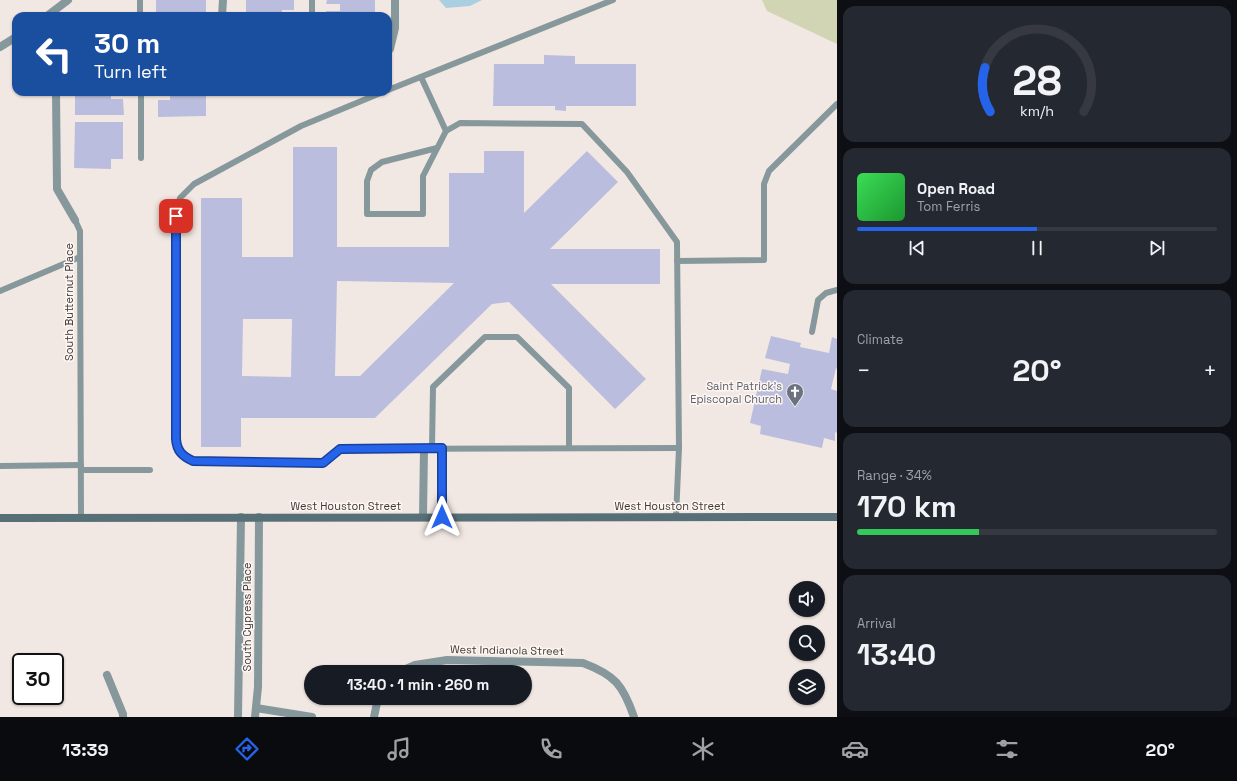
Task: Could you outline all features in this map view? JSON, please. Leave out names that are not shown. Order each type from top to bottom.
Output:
[{"type":"main road","name":"West Houston Street","points":[[0,518],[837,517]]},
{"type":"street","points":[[52,12],[68,0]]},
{"type":"street","points":[[222,12],[223,0]]},
{"type":"street","points":[[392,39],[395,28],[395,0]]},
{"type":"street","points":[[0,46],[12,39]]},
{"type":"street","name":"South Butternut Place","points":[[56,96],[57,189],[75,220]]},
{"type":"street","points":[[423,517],[428,448]]},
{"type":"street","points":[[442,448],[442,517]]},
{"type":"street","name":"South Cypress Place","points":[[238,717],[241,517]]},
{"type":"street","name":"South Cypress Place","points":[[255,713],[258,687],[259,517]]},
{"type":"street","name":"West Indianola Street","points":[[415,665],[447,660],[552,661],[583,663],[600,669],[613,678],[626,695],[634,717]]},
{"type":"street","points":[[107,675],[123,717]]},
{"type":"street","points":[[374,717],[377,705]]},
{"type":"street","points":[[255,713],[312,717]]},
{"type":"lane","points":[[140,0],[140,12]]},
{"type":"lane","points":[[312,0],[312,12]]},
{"type":"lane","points":[[392,88],[613,0]]},
{"type":"lane","points":[[421,76],[446,131]]},
{"type":"lane","points":[[141,96],[141,158]]},
{"type":"lane","points":[[373,96],[301,126],[194,184],[180,198],[176,216],[176,446],[180,453],[193,461],[323,463],[340,449],[679,448]]},
{"type":"lane","points":[[677,261],[764,260],[764,184],[769,171],[837,104]]},
{"type":"lane","points":[[437,148],[382,162],[371,170],[367,181],[367,214],[422,214],[423,176],[446,131],[460,123],[582,124],[628,172],[677,242],[679,448],[676,517]]},
{"type":"lane","name":"South Butternut Place","points":[[75,220],[80,231],[82,518]]},
{"type":"lane","points":[[0,292],[80,257]]},
{"type":"lane","points":[[812,332],[818,300],[826,292],[837,290]]},
{"type":"lane","points":[[428,448],[433,387],[485,337],[517,337],[569,388],[569,448]]},
{"type":"lane","points":[[0,466],[150,470]]},
{"type":"green space","points":[[762,0],[837,0],[837,44],[767,11]]},
{"type":"water","points":[[439,0],[482,0],[470,6],[446,8]]},
{"type":"building","points":[[156,0],[206,0],[206,12],[156,12]]},
{"type":"building","points":[[246,0],[294,0],[294,10],[282,10],[282,12],[246,12]]},
{"type":"building","points":[[327,0],[375,0],[375,12],[326,12],[340,11],[340,4],[326,4]]},
{"type":"building","points":[[544,55],[575,56],[575,64],[636,64],[636,106],[566,106],[566,111],[555,110],[555,106],[493,106],[494,64],[544,64]]},
{"type":"building","points":[[75,96],[111,96],[111,99],[123,99],[124,115],[75,115]]},
{"type":"building","points":[[170,96],[206,96],[206,116],[158,117],[158,100],[170,100]]},
{"type":"building","points":[[75,122],[123,122],[123,159],[111,159],[111,169],[74,168]]},
{"type":"building","points":[[293,147],[337,147],[337,247],[449,247],[449,173],[484,173],[484,151],[524,151],[524,213],[587,151],[618,182],[550,249],[660,249],[660,284],[551,284],[646,379],[615,409],[509,302],[492,304],[375,418],[241,418],[241,447],[201,447],[201,198],[242,198],[242,257],[293,257]],"holes":[[[337,281],[454,283],[360,376],[335,376]],[[243,319],[292,319],[291,377],[242,376]]]},
{"type":"building","name":"Saint Patrick's Episcopal Church","points":[[771,336],[801,343],[800,347],[829,353],[832,337],[837,339],[837,369],[836,368],[831,389],[837,391],[837,433],[835,432],[835,441],[824,438],[822,448],[760,434],[761,426],[750,423],[762,369],[788,374],[790,364],[765,358]]},
{"type":"place","name":"Saint Patrick's Episcopal Church","points":[[795,407]]},
{"type":"route","points":[[176,216],[176,446],[180,453],[184,457],[193,461],[323,463],[340,449],[442,448],[442,517]]}]
